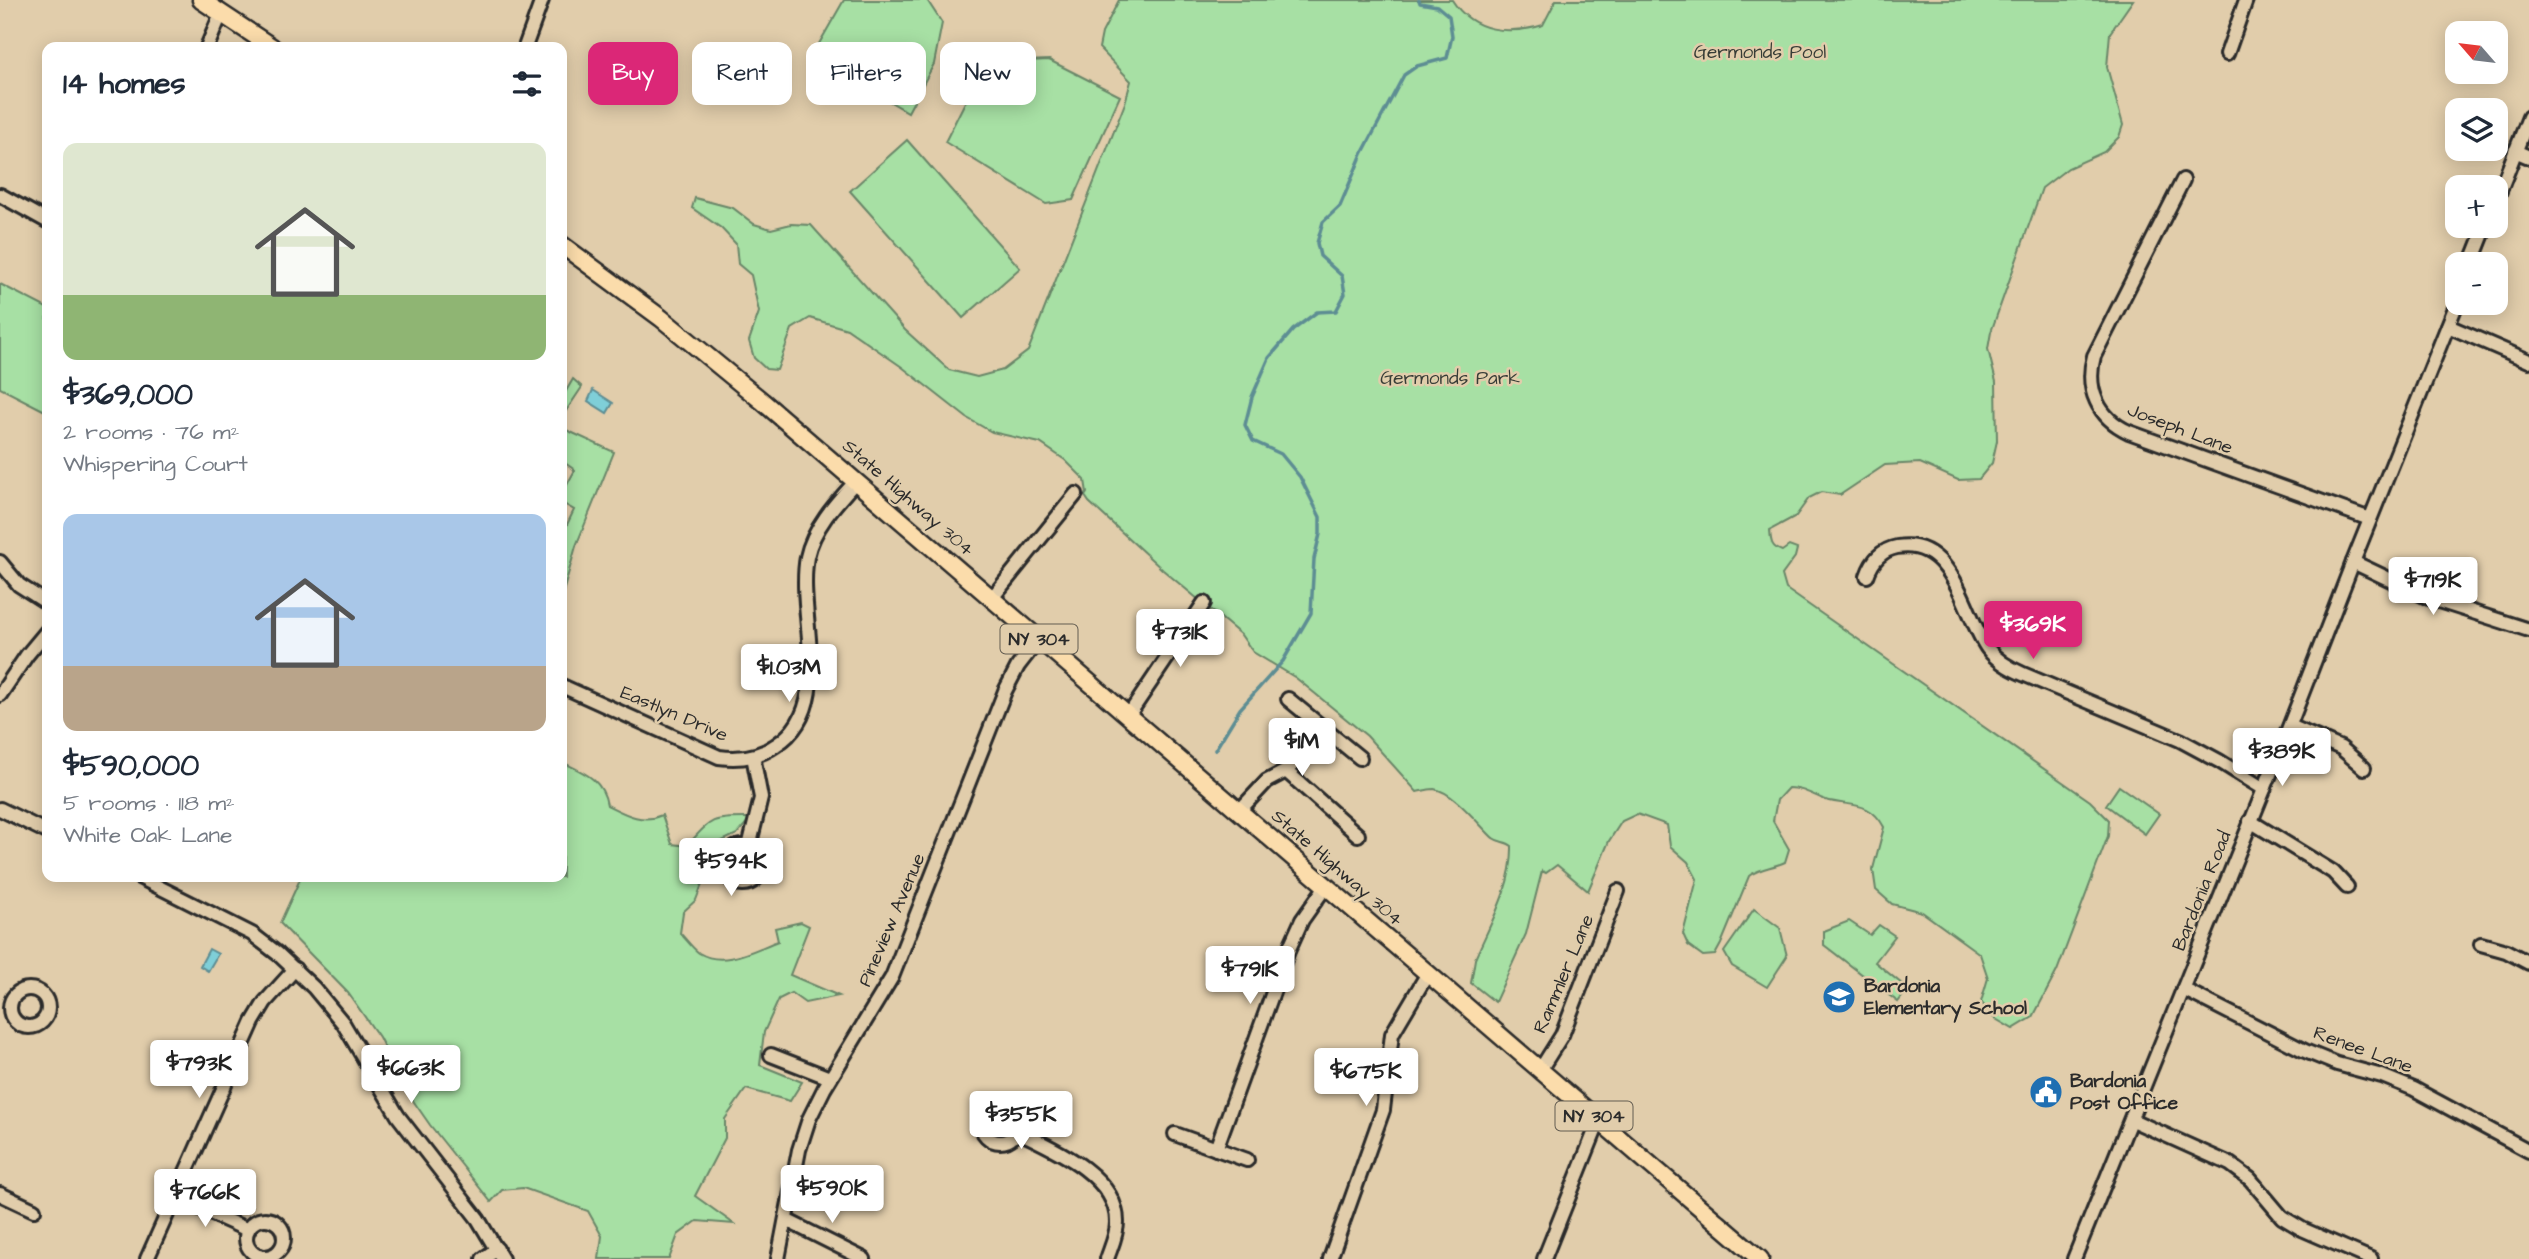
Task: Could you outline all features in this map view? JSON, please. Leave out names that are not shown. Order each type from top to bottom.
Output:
[{"type":"main road","points":[[201,0],[264,42]]},
{"type":"main road","name":"State Highway 304","points":[[567,249],[703,352],[856,481],[1759,1259]]},
{"type":"street","points":[[527,42],[542,0]]},
{"type":"street","points":[[2227,54],[2246,0]]},
{"type":"street","points":[[209,42],[221,14]]},
{"type":"street","points":[[2506,175],[2529,117]]},
{"type":"street","points":[[2515,151],[2529,158]]},
{"type":"street","name":"Joseph Lane","points":[[2183,180],[2094,356],[2090,379],[2097,404],[2110,421],[2129,432],[2370,519]]},
{"type":"street","points":[[0,195],[42,218]]},
{"type":"street","name":"Bardonia Road","points":[[2074,1259],[2290,726],[2452,315]]},
{"type":"street","points":[[2448,326],[2529,361]]},
{"type":"street","name":"Eastlyn Drive","points":[[567,688],[712,755],[733,759],[753,756],[774,747],[788,736],[806,707],[810,680],[807,555],[821,525],[856,481]]},
{"type":"street","points":[[992,598],[1076,494]]},
{"type":"street","points":[[1867,576],[1877,558],[1887,550],[1908,547],[1929,554],[1952,574],[1983,641],[2000,662],[2180,740],[2264,789]]},
{"type":"street","points":[[0,562],[19,585],[42,600]]},
{"type":"street","points":[[2353,562],[2429,598],[2529,630]]},
{"type":"street","points":[[1128,716],[1204,603]]},
{"type":"street","points":[[0,695],[16,669],[42,637]]},
{"type":"street","name":"Pineview Avenue","points":[[778,1259],[802,1140],[809,1119],[830,1078],[887,987],[1005,691],[1018,666],[1040,639]]},
{"type":"street","points":[[1288,699],[1360,758]]},
{"type":"street","points":[[2290,726],[2341,748],[2364,768]]},
{"type":"street","points":[[1239,811],[1267,780],[1286,771],[1322,727]]},
{"type":"street","points":[[749,848],[761,798],[753,756]]},
{"type":"street","points":[[1286,771],[1358,835]]},
{"type":"street","points":[[0,809],[42,830]]},
{"type":"street","points":[[2250,821],[2333,873],[2347,887]]},
{"type":"street","points":[[149,882],[261,940],[295,970],[343,1023],[398,1116],[478,1219],[500,1254],[483,1259]]},
{"type":"street","points":[[1216,1149],[1288,951],[1302,920],[1326,886]]},
{"type":"street","name":"Rammler Lane","points":[[1540,1070],[1562,1035],[1618,891]]},
{"type":"street","points":[[2481,944],[2506,951],[2529,963]]},
{"type":"street","points":[[147,1259],[253,1022],[265,1002],[295,970]]},
{"type":"street","points":[[1330,1259],[1383,1110],[1392,1034],[1427,973]]},
{"type":"street","name":"Renee Lane","points":[[2183,989],[2337,1065],[2382,1076],[2414,1089],[2529,1151]]},
{"type":"street","points":[[771,1055],[830,1078]]},
{"type":"street","points":[[2132,1120],[2230,1164],[2250,1179],[2282,1217],[2302,1229],[2371,1259]]},
{"type":"street","points":[[1544,1259],[1599,1121]]},
{"type":"street","points":[[1017,1131],[1074,1160],[1107,1194],[1116,1212],[1117,1226],[1107,1259]]},
{"type":"street","points":[[1175,1134],[1247,1160]]},
{"type":"street","points":[[0,1194],[34,1210]]},
{"type":"street","points":[[175,1197],[248,1230]]},
{"type":"street","points":[[786,1220],[864,1259]]},
{"type":"green space","points":[[844,0],[927,0],[942,23],[934,64],[926,79],[926,42],[820,42]]},
{"type":"green space","name":"Germonds Park","points":[[1119,0],[1452,0],[1470,19],[1481,25],[1493,29],[1517,30],[1543,25],[1556,0],[2133,0],[2110,33],[2107,67],[2123,125],[2119,137],[2104,152],[2068,168],[2042,188],[1991,332],[1988,349],[1996,382],[1997,441],[1992,463],[1979,479],[1958,480],[1920,463],[1885,465],[1840,495],[1821,492],[1809,498],[1796,516],[1770,530],[1771,541],[1776,548],[1782,551],[1789,546],[1797,549],[1795,557],[1782,575],[1786,589],[2090,801],[2109,820],[2108,836],[2057,971],[2033,1017],[2013,1029],[1994,1018],[1981,1002],[1988,978],[1980,954],[1922,912],[1892,904],[1876,890],[1873,869],[1884,827],[1872,812],[1793,788],[1788,788],[1777,800],[1773,821],[1789,849],[1785,862],[1749,876],[1715,955],[1703,956],[1688,945],[1683,934],[1697,879],[1688,862],[1670,846],[1667,825],[1637,814],[1622,821],[1609,841],[1588,891],[1557,865],[1546,873],[1542,871],[1526,934],[1495,1002],[1471,983],[1475,959],[1505,890],[1512,846],[1493,838],[1457,802],[1441,791],[1434,789],[1417,792],[1367,736],[1296,678],[1253,652],[1241,635],[1163,570],[1089,502],[1085,496],[1085,480],[1065,460],[1040,443],[992,432],[967,418],[902,367],[847,329],[810,318],[792,329],[777,370],[766,369],[754,358],[749,341],[759,312],[751,275],[738,264],[736,244],[721,228],[692,208],[695,198],[733,208],[754,224],[771,229],[791,224],[811,225],[905,330],[949,370],[977,377],[1003,370],[1028,351],[1125,103],[1131,81],[1099,48],[1102,33]]},
{"type":"green space","points":[[1049,60],[1120,96],[1073,200],[1046,204],[945,142],[964,105],[1036,105],[1036,61]]},
{"type":"green space","points":[[896,105],[912,105],[908,112]]},
{"type":"green space","points":[[907,140],[1020,268],[963,318],[850,191]]},
{"type":"green space","points":[[0,284],[42,305],[42,409],[0,388]]},
{"type":"green space","points":[[573,379],[582,387],[567,410],[567,389]]},
{"type":"green space","points":[[567,430],[614,452],[576,546],[567,578],[567,525],[574,510],[567,506],[567,485],[575,470],[567,464]]},
{"type":"green space","points":[[567,764],[597,783],[607,805],[641,818],[662,815],[672,844],[687,846],[708,824],[720,819],[751,818],[737,834],[718,843],[696,900],[683,912],[680,933],[699,953],[718,959],[749,953],[778,941],[775,928],[801,922],[809,926],[790,975],[839,996],[805,1003],[791,993],[779,999],[764,1032],[760,1065],[802,1082],[790,1101],[746,1089],[725,1119],[725,1138],[695,1196],[734,1224],[697,1221],[678,1235],[669,1259],[599,1259],[602,1236],[588,1211],[523,1188],[502,1190],[491,1202],[405,1089],[379,1037],[348,993],[280,923],[299,882],[567,882]]},
{"type":"green space","points":[[2119,786],[2159,814],[2145,834],[2106,805]]},
{"type":"green space","points":[[1754,909],[1780,928],[1787,956],[1767,987],[1732,966],[1724,952]]},
{"type":"green space","points":[[1849,921],[1870,935],[1879,925],[1895,936],[1875,962],[1908,989],[1898,1002],[1824,945],[1824,931]]},
{"type":"water","points":[[593,390],[613,403],[607,413],[588,401]]},
{"type":"water","points":[[209,949],[218,954],[208,971],[200,966]]},
{"type":"waterway","points":[[1215,750],[1240,709],[1283,661],[1311,613],[1314,559],[1320,534],[1320,517],[1300,477],[1281,454],[1253,441],[1245,425],[1252,397],[1269,358],[1293,330],[1317,312],[1336,311],[1345,294],[1342,276],[1320,256],[1317,243],[1323,222],[1340,206],[1362,154],[1404,75],[1417,66],[1447,58],[1452,36],[1449,16],[1437,6],[1420,3],[1419,0]]},
{"type":"place","name":"Bardonia Elementary School","points":[[1839,997]]},
{"type":"place","name":"Bardonia Post Office","points":[[2046,1092]]},
{"type":"park label","name":"Germonds Pool","points":[[1760,52]]}]
